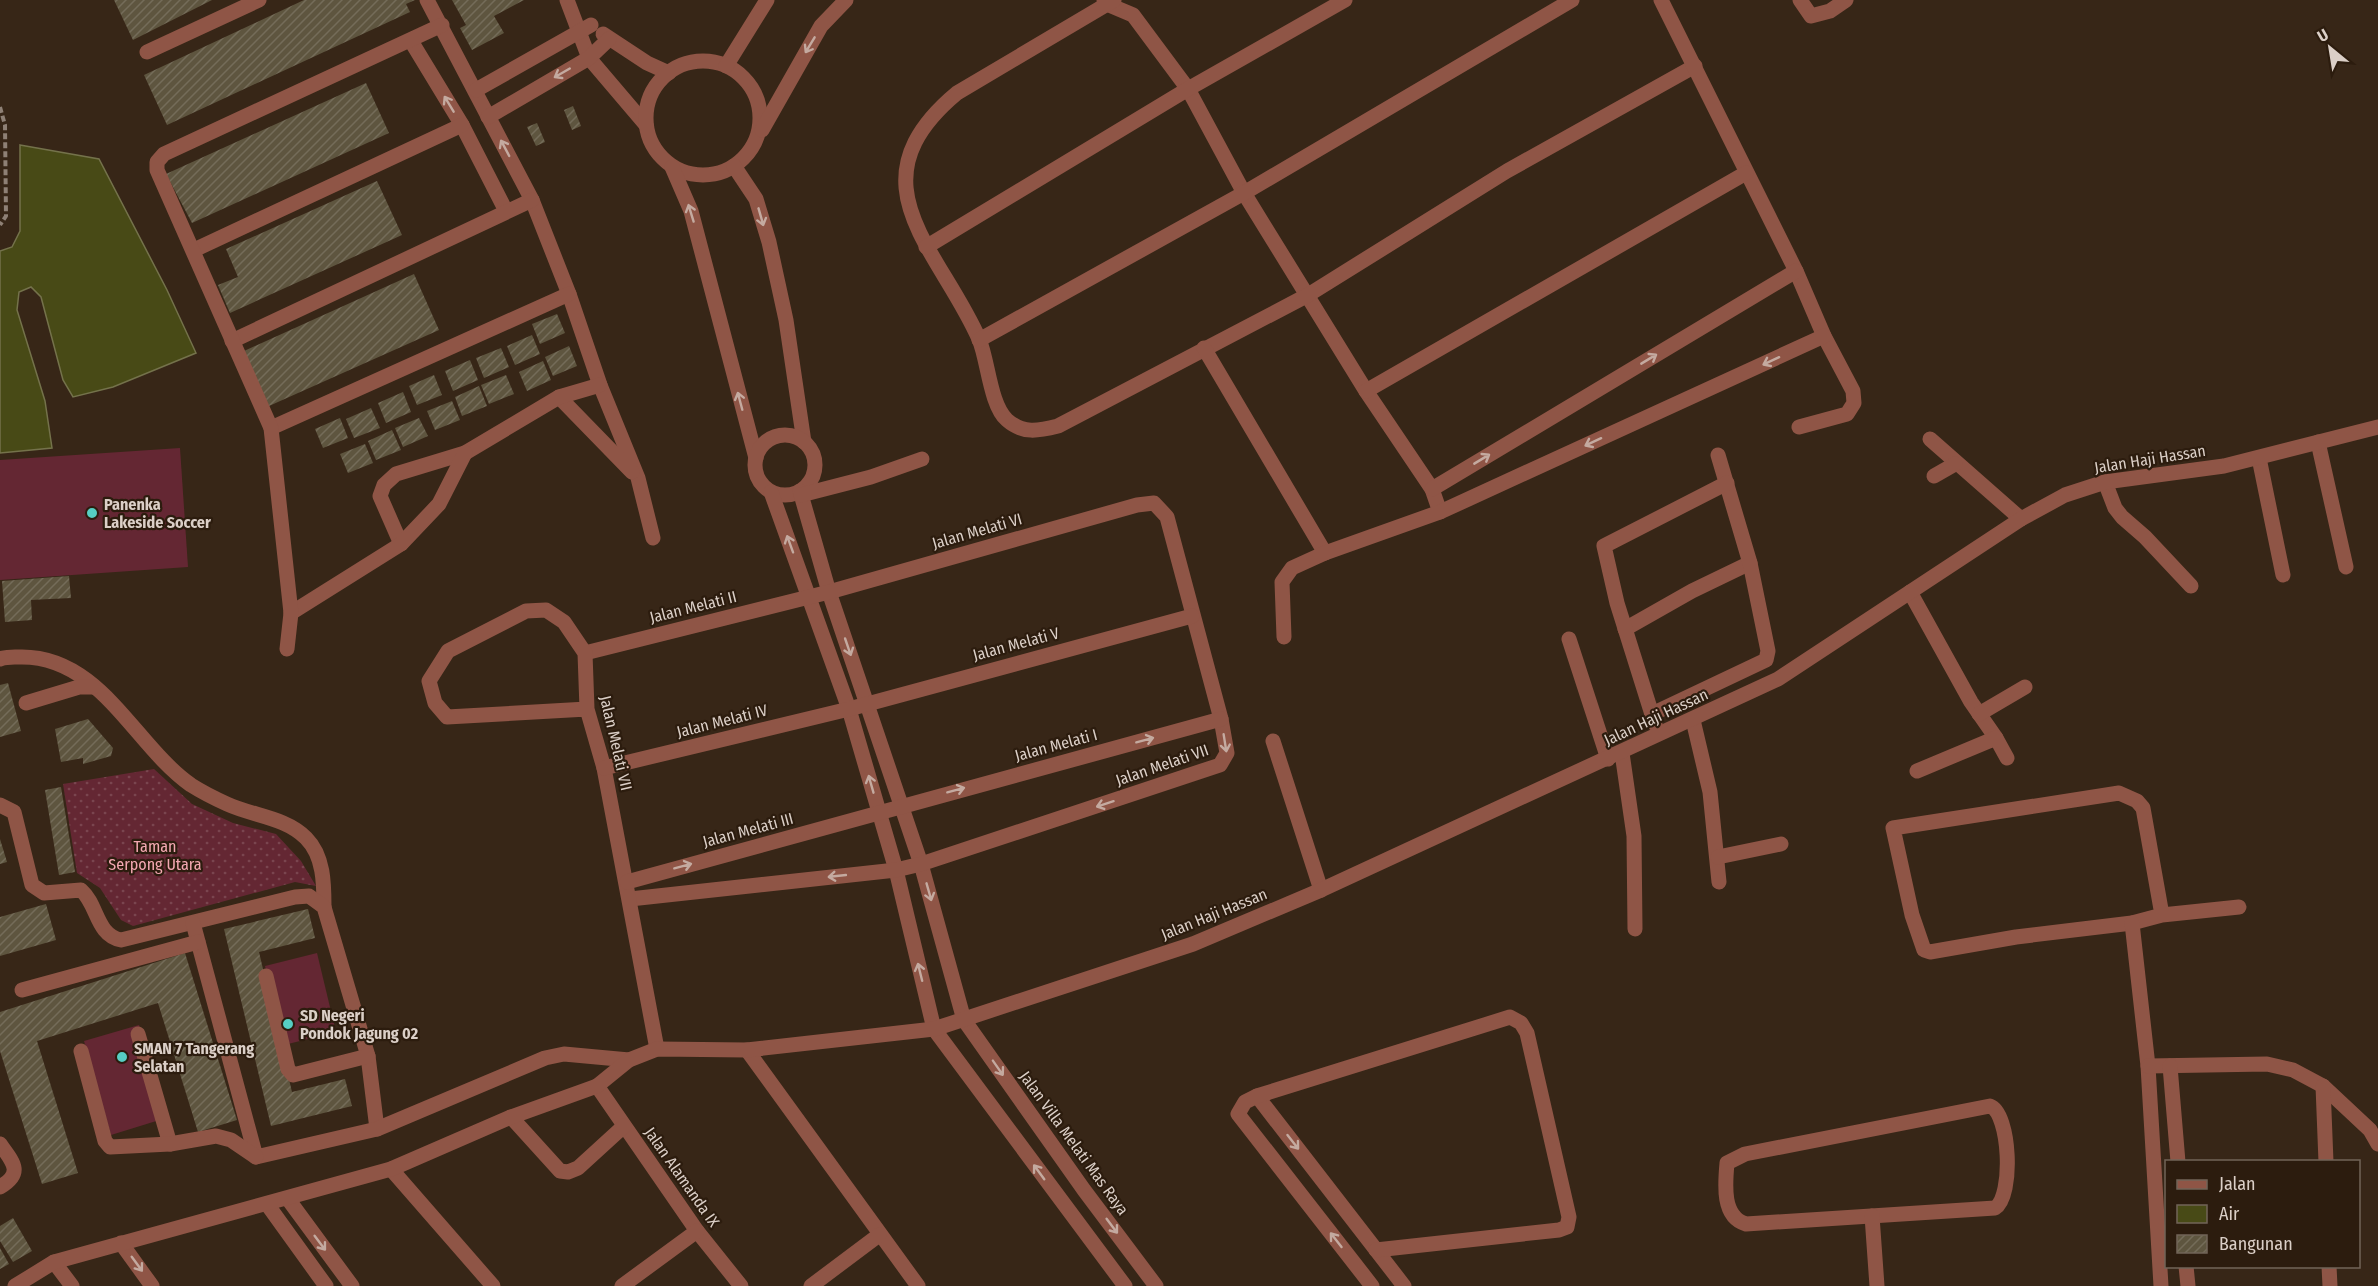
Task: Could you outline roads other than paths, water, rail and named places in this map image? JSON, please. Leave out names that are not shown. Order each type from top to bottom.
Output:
[{"type":"street","points":[[147,52],[259,0]]},
{"type":"street","points":[[427,0],[532,200],[569,294],[600,386],[638,478],[652,538]]},
{"type":"street","points":[[726,66],[767,0]]},
{"type":"street","points":[[757,138],[760,121],[759,104],[752,88],[741,75],[726,66],[704,61],[681,66],[669,73],[652,93],[647,106],[646,125],[651,143],[672,167],[703,176],[719,173],[734,166],[744,159],[757,138],[821,26],[846,0]]},
{"type":"street","points":[[926,247],[1188,89],[1345,0]]},
{"type":"street","points":[[979,340],[1244,193],[1572,0]]},
{"type":"street","points":[[1661,0],[1853,391],[1854,403],[1847,414],[1799,427]]},
{"type":"street","points":[[1800,0],[1811,16],[1830,12],[1846,0]]},
{"type":"street","points":[[1440,512],[1431,489],[1366,391],[1308,295],[1244,193],[1188,89],[1133,7],[1108,1],[957,93],[935,111],[911,150],[904,189],[910,214],[926,247],[979,340],[988,380],[1004,418],[1018,429],[1037,432],[1058,426],[1308,295],[1507,171],[1695,66]]},
{"type":"street","points":[[569,5],[609,39],[647,63],[669,73]]},
{"type":"street","points":[[569,5],[577,33],[589,58],[646,125]]},
{"type":"street","points":[[287,649],[291,613],[271,428],[157,170],[157,162],[164,154],[442,25]]},
{"type":"street","points":[[476,90],[591,25]]},
{"type":"street","points":[[488,117],[589,58],[609,39]]},
{"type":"street","points":[[411,41],[462,125],[506,211]]},
{"type":"street","points":[[194,250],[462,125]]},
{"type":"street","points":[[734,166],[756,199],[769,242],[786,320],[804,442]]},
{"type":"street","points":[[672,167],[691,211],[756,458],[757,477],[771,492],[849,709],[896,870],[934,1029],[1125,1286]]},
{"type":"street","points":[[1366,391],[1746,173]]},
{"type":"street","points":[[231,341],[532,200]]},
{"type":"street","points":[[1431,489],[1796,271]]},
{"type":"street","points":[[271,428],[569,294]]},
{"type":"street","points":[[1284,637],[1282,582],[1285,574],[1292,568],[1325,553],[1440,512],[1824,336]]},
{"type":"street","points":[[1204,348],[1325,553]]},
{"type":"street","points":[[401,544],[380,496],[384,485],[396,474],[465,453],[559,397],[600,386]]},
{"type":"street","points":[[559,397],[638,478]]},
{"type":"street","name":"Jalan Haji Hassan","points":[[657,1049],[747,1050],[934,1029],[1193,944],[1321,890],[1778,679],[2021,519],[2065,495],[2105,482],[2224,466],[2378,427]]},
{"type":"street","points":[[756,458],[767,441],[776,436],[786,435],[804,442],[810,449],[815,468],[812,477],[800,493]]},
{"type":"street","points":[[1930,439],[1955,464],[2021,519]]},
{"type":"street","points":[[2318,442],[2346,567]]},
{"type":"street","points":[[291,613],[401,544],[439,504],[465,453]]},
{"type":"street","points":[[1652,714],[1766,660],[1768,641],[1750,563],[1718,455]]},
{"type":"street","points":[[2259,458],[2283,575]]},
{"type":"street","points":[[771,492],[800,493],[871,477],[922,459]]},
{"type":"street","points":[[1934,476],[1955,464]]},
{"type":"street","points":[[2105,482],[2115,508],[2122,517],[2145,537],[2191,586]]},
{"type":"street","points":[[1658,735],[1625,629],[1604,546],[1727,483]]},
{"type":"street","name":"Jalan Villa Melati Mas Raya","points":[[800,493],[829,592],[921,864],[964,1020],[1084,1190],[1156,1286]]},
{"type":"street","name":"Jalan Melati VI","points":[[809,596],[1137,505],[1154,503]]},
{"type":"street","name":"Jalan Melati VII","points":[[896,870],[921,864],[1220,765],[1227,753],[1221,719],[1167,518],[1154,503]]},
{"type":"street","points":[[1625,629],[1692,591],[1750,563]]},
{"type":"street","points":[[1910,592],[1946,658],[2007,758]]},
{"type":"street","name":"Jalan Melati II","points":[[585,653],[809,596]]},
{"type":"street","points":[[585,653],[564,622],[546,610],[526,611],[448,651],[429,681],[435,703],[447,717],[587,709]]},
{"type":"street","name":"Jalan Melati V","points":[[849,709],[1192,616]]},
{"type":"street","points":[[1569,639],[1608,759]]},
{"type":"street","name":"Jalan Melati VII","points":[[585,653],[587,709],[604,768],[657,1049]]},
{"type":"street","points":[[0,659],[34,657],[64,665],[108,698],[190,784],[228,805],[285,824],[307,839],[319,860],[324,881],[324,907],[368,1056],[377,1129]]},
{"type":"street","points":[[26,702],[79,687],[93,687]]},
{"type":"street","points":[[1979,714],[2025,687]]},
{"type":"street","name":"Jalan Melati IV","points":[[604,768],[849,709]]},
{"type":"street","name":"Jalan Melati I","points":[[879,813],[925,798],[1221,719]]},
{"type":"street","points":[[1693,720],[1710,792],[1719,882]]},
{"type":"street","points":[[1917,771],[1996,738]]},
{"type":"street","points":[[1273,741],[1321,890]]},
{"type":"street","points":[[1622,753],[1634,836],[1635,929]]},
{"type":"street","points":[[2162,915],[2143,808],[2129,796],[2119,793],[2035,804],[1893,828],[1912,915],[1924,950],[1930,952],[2016,937],[2132,923],[2162,915],[2240,907]]},
{"type":"street","points":[[0,805],[14,812],[32,885],[44,893],[81,890],[91,898],[101,927],[110,938],[121,940],[295,897],[309,896],[324,907]]},
{"type":"street","name":"Jalan Melati III","points":[[627,882],[879,813]]},
{"type":"street","points":[[1718,857],[1781,844]]},
{"type":"street","points":[[630,899],[896,870]]},
{"type":"street","points":[[193,923],[256,1157]]},
{"type":"street","points":[[2132,923],[2148,1066],[2161,1286]]},
{"type":"street","points":[[22,990],[198,942]]},
{"type":"street","points":[[266,976],[288,1070],[293,1075],[368,1056]]},
{"type":"street","points":[[1372,1286],[1238,1114],[1245,1102],[1257,1096],[1510,1017],[1521,1023],[1527,1033],[1569,1217],[1567,1227],[1559,1230],[1376,1250]]},
{"type":"street","points":[[138,1034],[170,1144]]},
{"type":"street","points":[[15,1286],[54,1262],[288,1200],[391,1169],[511,1117],[597,1086],[629,1060],[657,1049]]},
{"type":"street","points":[[747,1050],[918,1286]]},
{"type":"street","points":[[81,1051],[105,1142],[110,1147],[170,1144],[216,1136],[223,1137],[256,1157],[377,1129],[545,1058],[564,1054],[629,1060]]},
{"type":"street","points":[[2148,1066],[2267,1064],[2294,1070],[2323,1086],[2370,1131],[2378,1144]]},
{"type":"street","points":[[2170,1066],[2178,1160]]},
{"type":"street","name":"Jalan Alamanda IX","points":[[597,1086],[698,1231],[741,1286]]},
{"type":"street","points":[[2323,1086],[2326,1160]]},
{"type":"street","points":[[1257,1096],[1404,1286]]},
{"type":"street","points":[[1989,1106],[1996,1108],[2001,1116],[2007,1157],[2003,1200],[2000,1205],[1995,1208],[1872,1216],[1746,1224],[1736,1221],[1728,1203],[1726,1182],[1728,1163],[1745,1154],[1989,1106]]},
{"type":"street","points":[[511,1117],[560,1171],[568,1172],[578,1167],[624,1126]]},
{"type":"street","points":[[0,1144],[12,1161],[15,1172],[12,1180],[0,1188]]},
{"type":"street","points":[[391,1169],[493,1286]]},
{"type":"street","points":[[1064,1206],[1084,1190]]},
{"type":"street","points":[[288,1200],[352,1286]]},
{"type":"street","points":[[267,1204],[326,1286]]},
{"type":"street","points":[[1872,1216],[1877,1286]]},
{"type":"street","points":[[622,1286],[698,1231]]},
{"type":"street","points":[[811,1286],[879,1235]]},
{"type":"street","points":[[121,1243],[152,1286]]},
{"type":"street","points":[[54,1262],[72,1286]]},
{"type":"street","points":[[2186,1268],[2188,1286]]},
{"type":"street","points":[[2329,1268],[2330,1286]]},
{"type":"water","points":[[20,145],[99,159],[167,290],[196,353],[113,387],[73,397],[63,380],[41,297],[31,287],[19,292],[17,310],[45,401],[52,448],[0,453],[0,251],[12,247],[20,231]]},
{"type":"place","name":"Panenka Lakeside Soccer","points":[[92,513]]},
{"type":"place","name":"SD Negeri Pondok Jagung 02","points":[[288,1024]]},
{"type":"place","name":"SMAN 7 Tangerang Selatan","points":[[122,1057]]},
{"type":"park label","name":"Taman Serpong Utara","points":[[155,855]]}]
